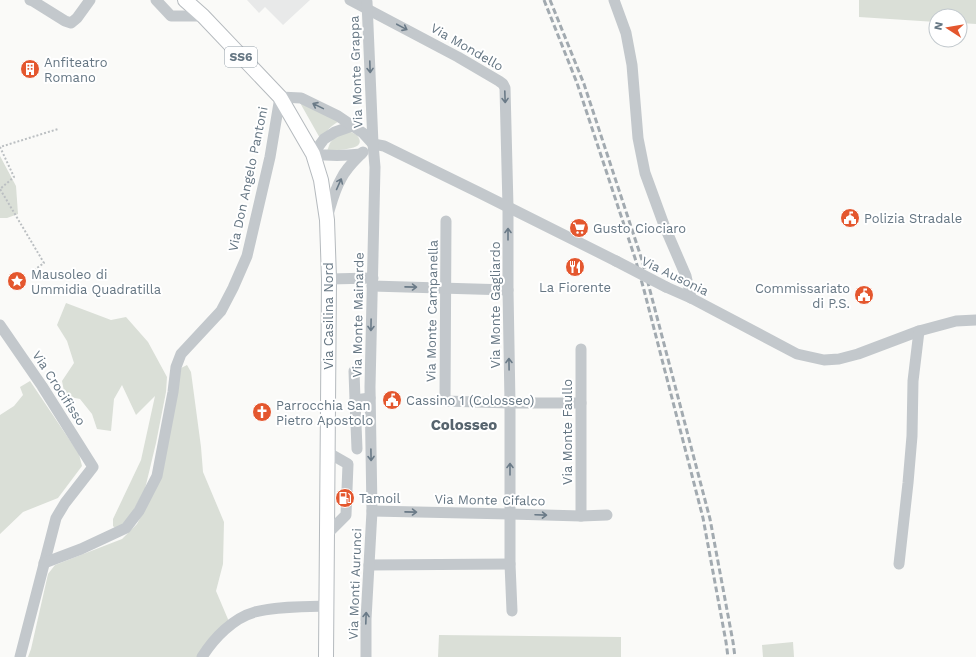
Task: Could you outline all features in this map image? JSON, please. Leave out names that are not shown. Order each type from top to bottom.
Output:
[{"type":"main road","name":"Via Casilina Nord","points":[[185,0],[203,16],[280,97],[313,154],[321,180],[327,220],[329,279],[326,657]]},
{"type":"main road","name":"Via Casilina Nord","points":[[193,0],[203,16]]},
{"type":"street","points":[[30,0],[70,23],[77,18],[90,0]]},
{"type":"street","points":[[156,0],[171,16],[203,16]]},
{"type":"street","name":"Via Mondello","points":[[350,0],[367,4],[503,84],[505,88],[508,207]]},
{"type":"street","points":[[614,0],[629,46],[638,138],[645,174],[664,225],[686,276],[691,298]]},
{"type":"street","name":"Via Monte Grappa","points":[[367,4],[373,144]]},
{"type":"street","name":"Via Ausonia","points":[[280,97],[301,98],[338,116],[363,133],[373,144],[384,146],[508,207],[666,287],[691,298],[797,354],[824,360],[839,359],[858,354],[919,331],[956,321],[976,320]]},
{"type":"street","name":"Via Don Angelo Pantoni","points":[[44,563],[81,549],[126,528],[139,512],[157,476],[172,398],[176,367],[181,354],[221,311],[233,288],[246,256],[270,157],[280,97]]},
{"type":"street","points":[[352,126],[335,132],[324,139],[313,154],[341,156],[361,154]]},
{"type":"street","points":[[327,220],[341,178],[349,166],[373,144]]},
{"type":"street","name":"Via Monte Mainarde","points":[[372,511],[370,398],[375,167],[373,144]]},
{"type":"street","name":"Via Monte Gagliardo","points":[[508,207],[510,564],[512,611]]},
{"type":"street","name":"Via Monte Campanella","points":[[446,221],[445,401],[510,404]]},
{"type":"street","points":[[329,279],[446,288],[508,290]]},
{"type":"street","name":"Via Crocifisso","points":[[0,325],[42,386],[93,466],[65,503],[56,518],[44,563]]},
{"type":"street","points":[[899,564],[908,483],[912,436],[913,381],[919,331]]},
{"type":"street","name":"Via Monte Faullo","points":[[581,349],[581,516]]},
{"type":"street","points":[[354,371],[356,448]]},
{"type":"street","points":[[355,400],[370,398]]},
{"type":"street","points":[[510,404],[581,404]]},
{"type":"street","points":[[327,452],[348,464],[346,516],[327,534]]},
{"type":"street","name":"Via Monte Cifalco","points":[[372,511],[607,516]]},
{"type":"street","name":"Via Monti Aurunci","points":[[366,657],[366,619],[372,511]]},
{"type":"street","points":[[20,657],[44,563]]},
{"type":"street","points":[[369,565],[510,564]]},
{"type":"street","points":[[202,657],[208,647],[222,632],[240,618],[255,612],[275,609],[326,606]]},
{"type":"path","points":[[34,270],[44,263],[0,189],[14,177],[0,147],[58,129]]},
{"type":"shaded area","points":[[247,0],[310,0],[283,25],[265,7],[259,13]]},
{"type":"shaded area","points":[[859,0],[976,0],[976,24],[968,24],[968,8],[928,8],[928,21],[859,17]]},
{"type":"shaded area","points":[[299,101],[340,121],[329,129],[321,140]]},
{"type":"shaded area","points":[[349,131],[357,135],[359,138],[360,143],[357,146],[349,149],[327,151],[330,143],[338,133]]},
{"type":"shaded area","points":[[0,156],[16,186],[18,214],[7,218],[0,218]]},
{"type":"shaded area","points":[[66,303],[111,320],[126,317],[148,342],[167,377],[166,392],[156,443],[145,489],[127,522],[116,529],[113,526],[113,519],[141,460],[155,396],[136,415],[122,385],[114,399],[111,431],[97,429],[92,414],[80,399],[65,396],[62,381],[74,363],[67,341],[57,325]]},
{"type":"shaded area","points":[[187,365],[191,372],[203,472],[224,522],[223,564],[216,591],[230,624],[200,657],[28,657],[48,574],[55,565],[122,539],[137,524],[158,484],[181,368]]},
{"type":"shaded area","points":[[30,381],[79,454],[82,466],[58,498],[23,512],[0,534],[0,415],[14,406],[23,395],[20,387]]},
{"type":"shaded area","points":[[439,635],[621,637],[621,657],[438,657]]},
{"type":"shaded area","points":[[793,642],[794,657],[763,657],[762,645]]},
{"type":"railway","points":[[544,0],[577,83],[635,258],[644,290],[703,518],[728,657]]},
{"type":"railway","points":[[550,0],[584,84],[642,260],[710,519],[735,657]]},
{"type":"place","name":"Anfiteatro Romano","points":[[30,69]]},
{"type":"place","name":"Polizia Stradale","points":[[850,218]]},
{"type":"place","name":"Gusto Ciociaro","points":[[579,228]]},
{"type":"place","name":"La Fiorente","points":[[575,267]]},
{"type":"place","name":"Mausoleo di Ummidia Quadratilla","points":[[17,281]]},
{"type":"place","name":"Commissariato di P.S.","points":[[864,295]]},
{"type":"place","name":"Cassino 1 (Colosseo)","points":[[392,400]]},
{"type":"place","name":"Parrocchia San Pietro Apostolo","points":[[262,412]]},
{"type":"place","name":"Tamoil","points":[[345,498]]},
{"type":"district","name":"Colosseo","points":[[464,425]]}]
